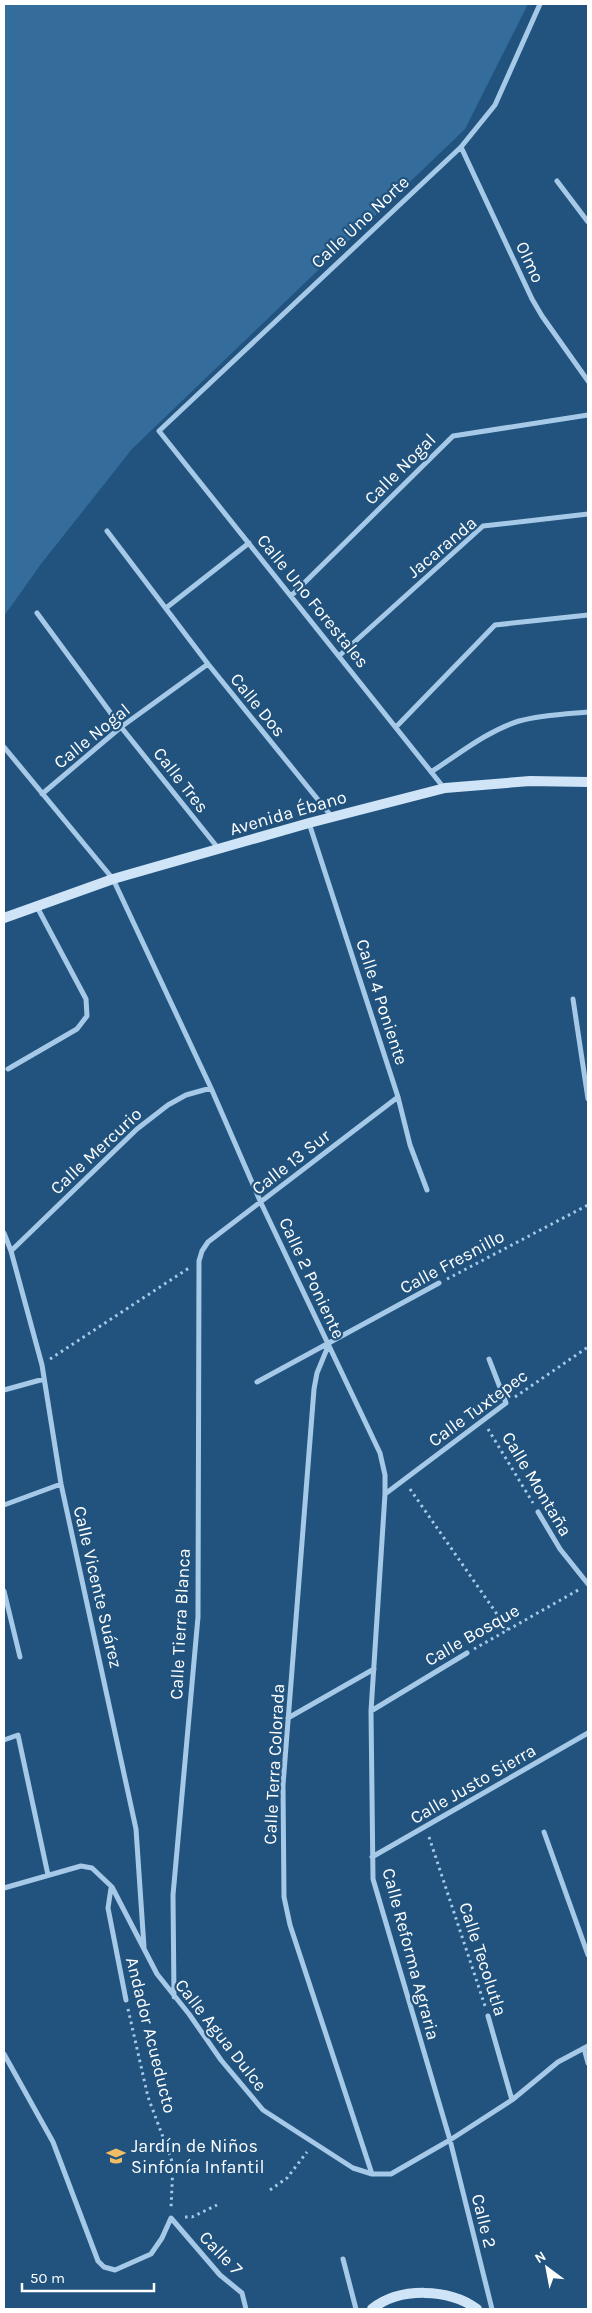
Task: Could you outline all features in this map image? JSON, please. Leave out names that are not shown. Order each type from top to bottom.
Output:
[{"type":"main road","name":"Avenida Ébano","points":[[4,918],[113,879],[308,823],[445,788],[530,781],[588,782]]},
{"type":"main road","points":[[372,2309],[379,2303],[399,2296],[420,2293],[444,2296],[470,2304],[477,2309]]},
{"type":"street","name":"Calle Uno Norte","points":[[159,431],[461,147],[495,105],[540,4]]},
{"type":"street","name":"Olmo","points":[[461,147],[532,299],[588,380]]},
{"type":"street","points":[[557,181],[588,222]]},
{"type":"street","name":"Calle Nogal","points":[[291,596],[452,436],[588,415]]},
{"type":"street","name":"Calle Uno Forestales","points":[[159,431],[445,788]]},
{"type":"street","name":"Jacaranda","points":[[339,656],[483,526],[588,514]]},
{"type":"street","name":"Calle Dos","points":[[107,531],[208,664],[332,817]]},
{"type":"street","points":[[166,608],[249,543]]},
{"type":"street","name":"Calle Tres","points":[[37,613],[121,727],[219,850]]},
{"type":"street","points":[[396,727],[495,624],[588,615]]},
{"type":"street","name":"Calle Nogal","points":[[42,794],[121,727],[208,664]]},
{"type":"street","points":[[431,772],[498,729],[519,721],[540,717],[588,712]]},
{"type":"street","name":"Calle 2 Poniente","points":[[4,747],[113,879],[211,1088],[261,1203],[380,1453],[385,1474],[385,1494],[371,1710]]},
{"type":"street","name":"Calle 4 Poniente","points":[[308,823],[398,1096],[404,1124],[427,1190]]},
{"type":"street","points":[[8,1069],[77,1029],[86,1016],[86,999],[36,905]]},
{"type":"street","points":[[572,999],[588,1099]]},
{"type":"street","name":"Calle Mercurio","points":[[11,1251],[137,1129],[168,1105],[186,1095],[211,1088]]},
{"type":"street","name":"Calle 13 Sur","points":[[202,1251],[208,1242],[398,1096]]},
{"type":"street","name":"Calle Vicente Suárez","points":[[4,1233],[11,1251],[42,1365],[61,1484],[136,1829],[144,1950]]},
{"type":"street","name":"Calle Tierra Blanca","points":[[174,1997],[173,1895],[198,1616],[199,1261],[202,1251]]},
{"type":"street","name":"Calle Fresnillo","points":[[257,1382],[439,1283]]},
{"type":"street","name":"Calle Terra Colorada","points":[[329,1344],[317,1373],[314,1389],[284,1784],[284,1896],[290,1925],[372,2174]]},
{"type":"street","points":[[488,1359],[506,1403]]},
{"type":"street","points":[[4,1390],[44,1379]]},
{"type":"street","name":"Calle Tuxtepec","points":[[385,1494],[506,1403]]},
{"type":"street","points":[[4,1505],[61,1484]]},
{"type":"street","name":"Calle Montaña","points":[[538,1512],[560,1548],[588,1584]]},
{"type":"street","points":[[4,1591],[20,1656]]},
{"type":"street","name":"Calle Bosque","points":[[371,1710],[467,1653]]},
{"type":"street","points":[[288,1718],[374,1669]]},
{"type":"street","name":"Calle Reforma Agraria","points":[[371,1710],[373,1879],[450,2140]]},
{"type":"street","name":"Calle Justo Sierra","points":[[372,1858],[588,1733]]},
{"type":"street","points":[[4,1740],[18,1735],[48,1875],[4,1888]]},
{"type":"street","points":[[544,1832],[588,1955]]},
{"type":"street","name":"Calle Agua Dulce","points":[[48,1875],[81,1866],[92,1868],[112,1887],[157,1974],[189,2014],[220,2060],[263,2110],[353,2168],[372,2174]]},
{"type":"street","name":"Andador Acueducto","points":[[112,1887],[108,1908],[126,2000]]},
{"type":"street","name":"Calle Tecolutla","points":[[488,2016],[512,2100]]},
{"type":"street","points":[[372,2174],[391,2174],[450,2140],[512,2100],[558,2062],[586,2047],[588,2063]]},
{"type":"street","points":[[4,2054],[53,2142],[98,2260],[104,2267],[115,2270],[151,2254],[162,2238],[171,2218]]},
{"type":"street","name":"Calle 2","points":[[450,2140],[492,2309]]},
{"type":"street","name":"Calle 7","points":[[171,2218],[220,2275],[242,2293],[246,2309]]},
{"type":"street","points":[[343,2260],[356,2309]]},
{"type":"path","name":"Calle Fresnillo","points":[[439,1283],[588,1205]]},
{"type":"path","points":[[42,1365],[199,1261]]},
{"type":"path","name":"Calle Tuxtepec","points":[[506,1403],[588,1347]]},
{"type":"path","name":"Calle Montaña","points":[[483,1420],[538,1512]]},
{"type":"path","points":[[404,1480],[508,1630]]},
{"type":"path","name":"Calle Bosque","points":[[467,1653],[588,1584]]},
{"type":"path","name":"Calle Tecolutla","points":[[426,1828],[488,2016]]},
{"type":"path","name":"Andador Acueducto","points":[[126,2000],[148,2097],[173,2164],[171,2218]]},
{"type":"path","points":[[270,2190],[287,2178],[314,2143]]},
{"type":"path","points":[[171,2218],[192,2217],[217,2205]]},
{"type":"shaded area","points":[[4,4],[528,4],[465,129],[132,449],[41,564],[4,616]]},
{"type":"place","name":"Jardín de Niños Sinfonía Infantil","points":[[116,2156]]}]
